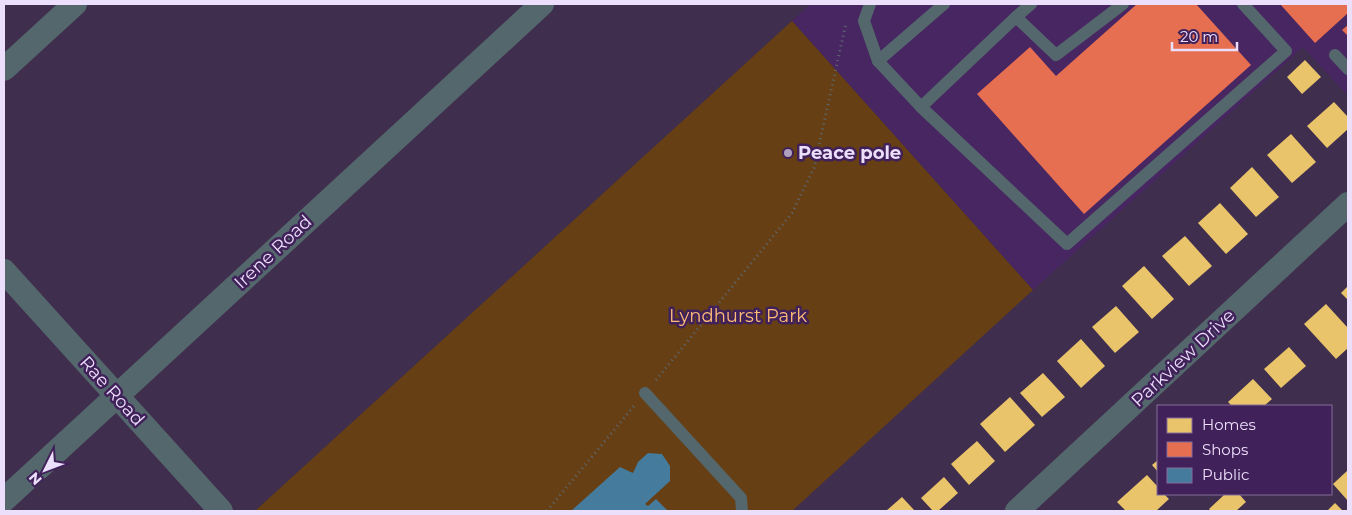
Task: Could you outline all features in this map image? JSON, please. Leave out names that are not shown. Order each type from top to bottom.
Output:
[{"type":"street","points":[[4,70],[75,4]]},
{"type":"street","name":"Irene Road","points":[[4,500],[542,4]]},
{"type":"street","name":"Parkview Drive","points":[[1017,511],[1348,204]]},
{"type":"street","name":"Rae Road","points":[[4,271],[221,511]]},
{"type":"lane","points":[[870,4],[864,21],[878,61],[921,107],[1067,244],[1286,50],[1243,4]]},
{"type":"lane","points":[[878,61],[944,4]]},
{"type":"lane","points":[[921,107],[1031,4]]},
{"type":"lane","points":[[1016,16],[1056,55],[1123,4]]},
{"type":"lane","points":[[1335,55],[1348,69]]},
{"type":"lane","points":[[645,393],[741,498],[742,511]]},
{"type":"path","points":[[547,511],[792,213],[814,168],[847,18]]},
{"type":"shaded area","points":[[811,4],[1348,4],[1348,96],[1303,47],[1033,290],[792,21]]},
{"type":"green space","name":"Lyndhurst Park","points":[[792,21],[1033,290],[792,511],[255,511]]},
{"type":"building: Homes","points":[[1305,60],[1321,77],[1302,94],[1287,77]]},
{"type":"building: Homes","points":[[1334,102],[1348,117],[1348,129],[1327,148],[1307,126]]},
{"type":"building: Homes","points":[[1291,134],[1316,162],[1292,183],[1267,155]]},
{"type":"building: Homes","points":[[1252,167],[1279,197],[1256,217],[1230,188]]},
{"type":"building: Homes","points":[[1220,203],[1248,234],[1226,254],[1198,223]]},
{"type":"building: Homes","points":[[1185,236],[1212,266],[1189,286],[1162,256]]},
{"type":"building: Homes","points":[[1144,266],[1174,299],[1152,319],[1122,286]]},
{"type":"building: Homes","points":[[1348,286],[1348,300],[1341,293]]},
{"type":"building: Homes","points":[[1326,304],[1348,328],[1348,348],[1336,359],[1304,324]]},
{"type":"building: Homes","points":[[1116,306],[1139,332],[1115,353],[1092,327]]},
{"type":"building: Homes","points":[[1081,339],[1105,366],[1081,388],[1057,361]]},
{"type":"building: Homes","points":[[1289,347],[1306,366],[1281,388],[1264,369]]},
{"type":"building: Homes","points":[[1043,373],[1065,397],[1042,417],[1020,393]]},
{"type":"building: Homes","points":[[1253,379],[1272,399],[1265,405],[1231,405],[1228,402]]},
{"type":"building: Homes","points":[[1010,397],[1035,425],[1005,452],[980,424]]},
{"type":"building: Homes","points":[[977,441],[995,461],[969,485],[951,464]]},
{"type":"building: Homes","points":[[1157,461],[1157,471],[1152,465]]},
{"type":"building: Homes","points":[[1348,470],[1348,501],[1333,484]]},
{"type":"building: Homes","points":[[1147,475],[1157,486],[1157,495],[1165,495],[1169,499],[1156,511],[1126,511],[1117,502]]},
{"type":"building: Homes","points":[[944,477],[958,493],[938,511],[933,511],[921,498]]},
{"type":"building: Homes","points":[[1224,495],[1240,495],[1246,502],[1236,511],[1211,511],[1209,509]]},
{"type":"building: Homes","points":[[902,497],[915,511],[886,511]]},
{"type":"building: Homes","points":[[1335,503],[1343,511],[1327,511]]},
{"type":"building: Shops","points":[[1137,4],[1196,4],[1251,65],[1084,214],[977,94],[1030,47],[1056,76]]},
{"type":"building: Shops","points":[[1280,4],[1348,4],[1348,13],[1315,43]]},
{"type":"building: Shops","points":[[1348,25],[1348,36],[1342,30]]},
{"type":"building: Public","points":[[648,453],[662,454],[670,466],[670,481],[645,504],[648,506],[656,499],[668,511],[571,511],[620,467],[633,473],[638,462]]},
{"type":"place","name":"Peace pole","points":[[788,153]]}]
